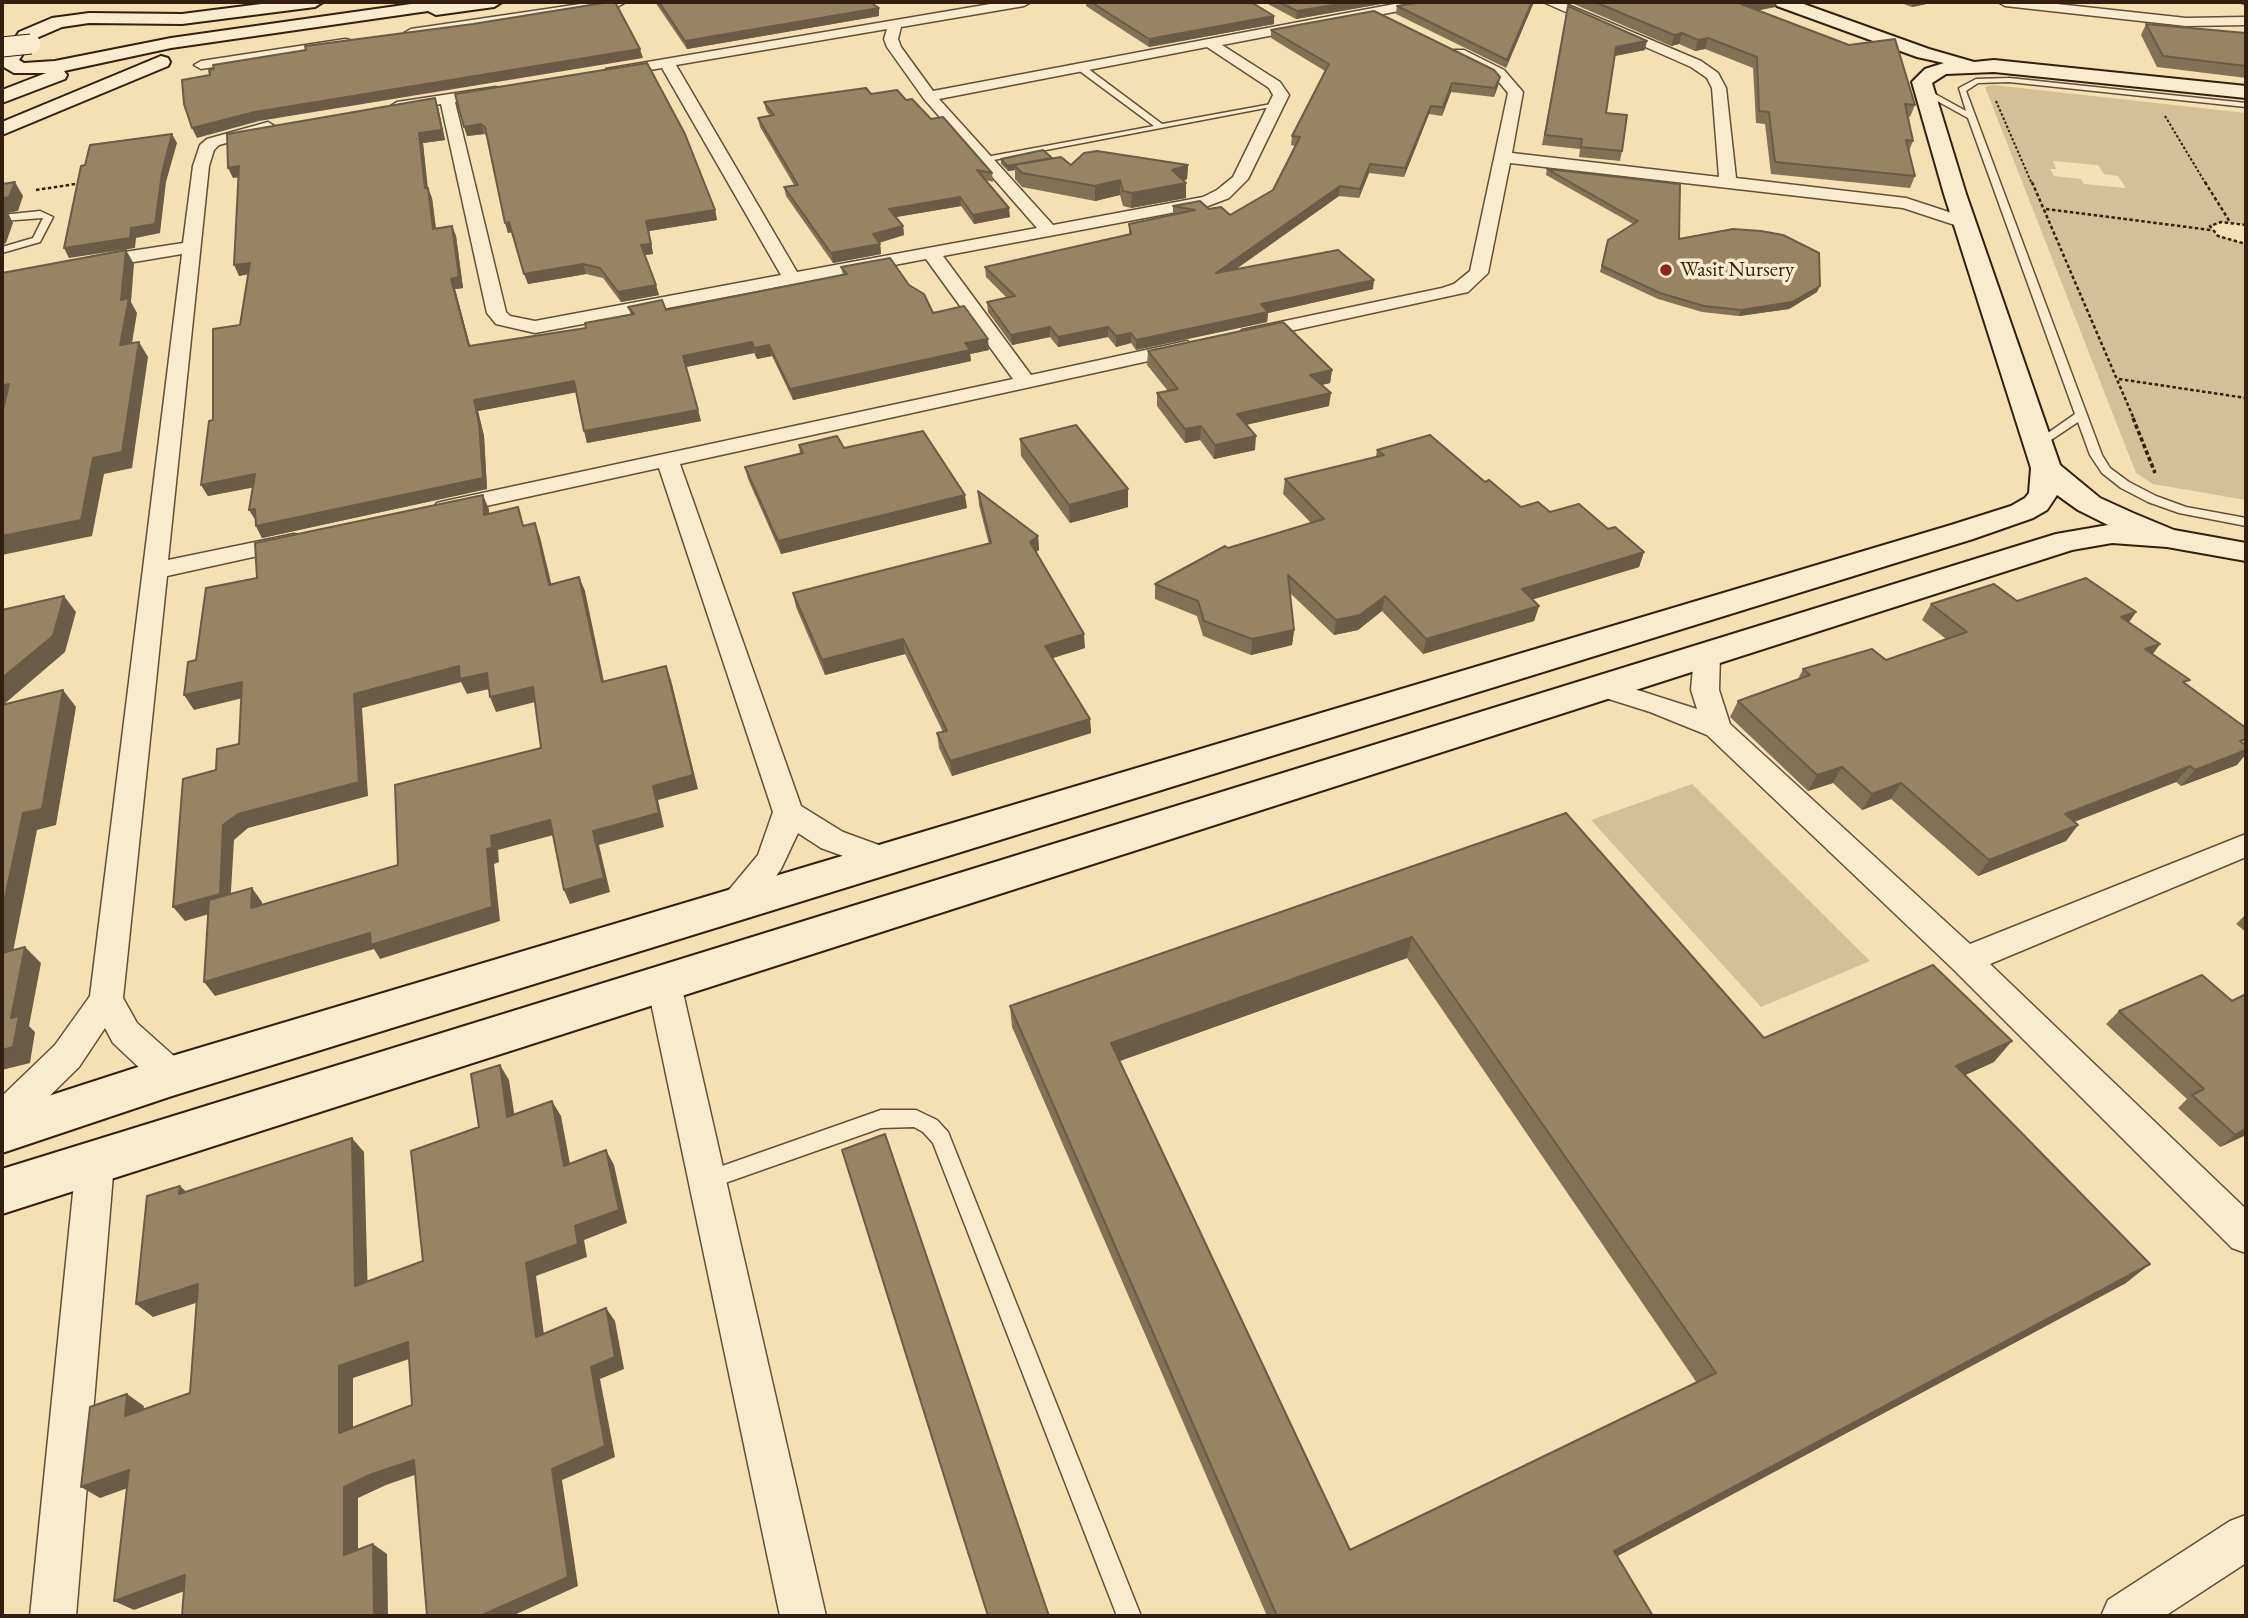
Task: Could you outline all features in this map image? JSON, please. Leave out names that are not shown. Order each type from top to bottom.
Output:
[{"type":"street","points":[[143,2],[236,2]]},
{"type":"street","points":[[311,2],[156,20],[89,18],[58,22],[25,36],[9,62],[21,69],[55,68],[148,47],[459,2]]},
{"type":"street","points":[[109,36],[372,2]]},
{"type":"street","points":[[2,47],[28,49],[423,2]]},
{"type":"street","points":[[2,129],[190,50],[237,40],[494,2]]},
{"type":"street","points":[[512,2],[524,16]]},
{"type":"street","points":[[389,37],[619,2]]},
{"type":"street","points":[[585,76],[667,63],[895,18],[1024,2]]},
{"type":"street","points":[[929,96],[1425,2]]},
{"type":"street","points":[[1550,2],[1696,64],[1713,76],[1719,88],[1728,183]]},
{"type":"street","points":[[1783,2],[1936,57],[1978,66]]},
{"type":"street","points":[[2005,2],[2186,22],[2246,21]]},
{"type":"street","points":[[64,3],[128,15],[209,15]]},
{"type":"street","points":[[2,1132],[172,1076],[729,909],[1962,532],[2022,512],[2036,504],[2044,493],[2042,456],[1955,194],[1924,84],[1903,61],[1865,43],[1764,6]]},
{"type":"street","points":[[1374,11],[1408,28]]},
{"type":"street","points":[[1271,14],[1293,26]]},
{"type":"street","points":[[895,18],[891,39],[894,47],[929,96],[986,160],[1007,175],[1050,232]]},
{"type":"street","points":[[2,97],[94,64],[220,37]]},
{"type":"street","points":[[1865,43],[1888,40]]},
{"type":"street","points":[[2,55],[57,41]]},
{"type":"street","points":[[201,65],[362,41]]},
{"type":"street","points":[[447,99],[497,313],[503,320],[516,326],[535,327],[1189,206],[1223,194],[1240,179],[1281,95],[1275,85],[1210,43]]},
{"type":"street","points":[[1229,338],[1447,293],[1472,281],[1481,265],[1515,98],[1513,85],[1499,73],[1442,45]]},
{"type":"street","points":[[667,63],[792,279]]},
{"type":"street","points":[[1924,84],[1943,69],[2010,67],[2237,97]]},
{"type":"street","points":[[380,110],[516,88]]},
{"type":"street","points":[[2,1119],[67,1056],[106,999],[190,247],[206,148],[227,136],[287,124]]},
{"type":"street","points":[[1504,157],[1906,203],[1967,224]]},
{"type":"street","points":[[1906,203],[1955,194]]},
{"type":"street","points":[[69,266],[190,247]]},
{"type":"street","points":[[932,254],[1025,381]]},
{"type":"street","points":[[424,512],[1202,344]]},
{"type":"street","points":[[2042,456],[2064,486],[2089,504],[2167,538]]},
{"type":"street","points":[[667,459],[788,812],[782,836],[770,861],[752,886],[729,909]]},
{"type":"street","points":[[1917,590],[1933,572],[1983,546],[1972,535],[1962,532]]},
{"type":"street","points":[[2,1192],[2077,538],[2112,534],[2167,538],[2241,549]]},
{"type":"street","points":[[153,571],[316,536]]},
{"type":"street","points":[[1707,655],[1705,690],[1717,728]]},
{"type":"street","points":[[1603,688],[1660,705],[1717,728],[1965,960],[2246,1235]]},
{"type":"street","points":[[788,812],[832,840],[887,860]]},
{"type":"street","points":[[1965,960],[2246,845]]},
{"type":"street","points":[[664,984],[803,1616]]},
{"type":"street","points":[[106,999],[125,1033],[172,1076]]},
{"type":"street","points":[[53,1616],[95,1163]]},
{"type":"street","points":[[2124,1616],[2246,1538]]},
{"type":"lane","points":[[1080,67],[1161,127]]},
{"type":"lane","points":[[2010,67],[2082,87]]},
{"type":"lane","points":[[2246,102],[2237,97],[2009,80],[1976,81],[1962,90],[1969,116],[2096,455],[2106,470],[2126,485],[2183,510],[2246,522]]},
{"type":"lane","points":[[1924,84],[1969,116]]},
{"type":"lane","points":[[986,160],[1277,105]]},
{"type":"lane","points":[[2,218],[40,214],[48,217],[37,240],[2,250]]},
{"type":"lane","points":[[2042,456],[2082,414]]},
{"type":"lane","points":[[708,1180],[881,1119],[916,1118],[930,1126],[941,1138],[1129,1616]]},
{"type":"path","points":[[1993,92],[2160,478]]},
{"type":"path","points":[[2159,106],[2230,222]]},
{"type":"path","points":[[28,191],[82,184]]},
{"type":"path","points":[[2045,209],[2211,230],[2225,238],[2246,243]]},
{"type":"path","points":[[2211,230],[2214,223],[2246,225]]},
{"type":"path","points":[[2118,379],[2246,398]]},
{"type":"shaded area","points":[[1993,85],[2246,113],[2246,225],[2221,222],[2210,227],[2218,236],[2246,244],[2246,500],[2153,484],[2136,473],[1985,87]],"holes":[[[2053,161],[2098,165],[2104,174],[2118,176],[2126,188],[2084,184],[2081,179],[2054,176],[2050,169],[2056,169]]]},
{"type":"shaded area","points":[[1692,784],[1870,961],[1761,1007],[1591,820]]},
{"type":"building","points":[[615,2],[640,49],[255,112],[192,128],[184,104],[182,80],[210,75],[209,70],[214,69],[213,65],[306,50],[305,46],[473,24]]},
{"type":"building","points":[[659,2],[870,2],[879,8],[685,41]]},
{"type":"building","points":[[1091,2],[1251,2],[1274,16],[1149,39]]},
{"type":"building","points":[[1279,2],[1351,2],[1297,11]]},
{"type":"building","points":[[1422,2],[1532,2],[1507,60],[1397,6]]},
{"type":"building","points":[[1595,2],[1752,2],[1741,4],[1849,45],[1895,39],[1915,105],[1905,104],[1913,141],[1906,140],[1915,176],[1775,162],[1769,112],[1759,111],[1757,57],[1708,38],[1698,40],[1682,33],[1674,35]]},
{"type":"building","points":[[1568,6],[1647,41],[1616,47],[1606,113],[1627,115],[1622,151],[1581,147],[1582,139],[1545,135]]},
{"type":"building","points":[[1374,11],[1494,70],[1500,77],[1495,88],[1452,83],[1443,107],[1431,106],[1405,168],[1370,164],[1360,189],[1340,186],[1216,273],[1338,250],[1374,280],[1261,304],[1268,312],[1136,340],[1131,333],[1116,336],[1108,327],[1058,337],[1050,327],[1011,335],[987,302],[1015,296],[985,267],[1131,234],[1129,224],[1195,210],[1173,206],[1200,201],[1209,209],[1221,207],[1230,215],[1273,190],[1300,137],[1292,136],[1329,64],[1271,30]]},
{"type":"building","points":[[2146,24],[2246,33],[2246,66],[2163,56]]},
{"type":"building","points":[[647,63],[685,134],[715,210],[646,221],[651,244],[641,245],[656,285],[618,292],[600,268],[583,264],[524,274],[509,222],[505,223],[485,127],[481,124],[464,127],[455,94]]},
{"type":"building","points":[[866,88],[871,94],[897,90],[906,100],[912,99],[931,119],[943,117],[992,173],[977,170],[1009,208],[973,215],[960,197],[889,209],[903,226],[873,234],[880,244],[831,253],[784,187],[798,185],[758,118],[774,115],[764,102]]},
{"type":"building","points":[[435,98],[442,130],[419,133],[425,188],[428,188],[433,229],[452,226],[459,277],[451,279],[469,346],[586,328],[585,323],[634,314],[628,307],[662,300],[666,310],[847,274],[841,267],[890,258],[909,285],[924,294],[933,313],[964,306],[988,339],[965,343],[970,350],[790,389],[769,345],[754,348],[752,342],[683,356],[698,410],[584,431],[574,381],[474,400],[479,424],[483,478],[256,526],[255,509],[249,510],[255,474],[201,485],[209,421],[213,420],[213,329],[240,325],[250,263],[234,265],[239,166],[228,168],[227,134]]},
{"type":"building","points":[[172,134],[162,173],[155,224],[131,228],[130,238],[64,248],[81,166],[85,165],[90,145]]},
{"type":"building","points":[[1043,150],[1052,158],[1007,166],[1001,159]]},
{"type":"building","points":[[1097,151],[1188,165],[1172,170],[1186,183],[1132,193],[1123,191],[1120,180],[1095,186],[1022,173],[1014,165],[1061,157],[1071,165],[1084,153]]},
{"type":"building","points":[[1547,169],[1680,184],[1679,239],[1733,229],[1783,235],[1819,253],[1820,286],[1792,302],[1741,310],[1704,306],[1660,293],[1602,266],[1608,240],[1638,221]]},
{"type":"building","points":[[15,182],[9,197],[2,198],[2,184]]},
{"type":"building","points":[[126,250],[121,300],[129,298],[120,345],[139,342],[122,452],[93,458],[81,520],[2,536],[2,414],[9,384],[2,386],[2,273]]},
{"type":"building","points":[[1283,322],[1332,370],[1310,375],[1331,393],[1237,414],[1256,436],[1215,445],[1201,426],[1185,429],[1157,393],[1178,389],[1148,351]]},
{"type":"building","points":[[1076,425],[1128,489],[1069,505],[1020,439]]},
{"type":"building","points":[[923,431],[965,495],[778,541],[745,467],[803,453],[799,445],[837,436],[844,448]]},
{"type":"building","points":[[1430,435],[1485,482],[1489,480],[1521,507],[1538,502],[1550,512],[1579,504],[1608,529],[1615,527],[1644,552],[1522,589],[1539,606],[1426,639],[1385,596],[1360,615],[1336,620],[1288,575],[1294,630],[1252,639],[1204,621],[1198,601],[1155,584],[1225,546],[1228,548],[1324,519],[1285,479],[1384,455],[1377,450]]},
{"type":"building","points":[[978,491],[1038,536],[1030,542],[1084,634],[1045,646],[1090,719],[950,761],[937,733],[947,731],[903,639],[822,660],[793,593],[991,543]]},
{"type":"building","points":[[483,495],[484,515],[518,507],[523,526],[535,523],[549,585],[579,577],[602,682],[666,666],[693,775],[653,786],[659,813],[593,831],[604,878],[564,890],[550,820],[491,836],[492,848],[487,849],[492,907],[371,945],[370,933],[204,982],[209,900],[252,888],[251,908],[398,865],[395,785],[541,748],[533,687],[490,697],[487,673],[460,679],[459,666],[354,694],[359,782],[238,814],[223,825],[220,894],[173,907],[183,779],[216,770],[217,749],[239,744],[242,682],[184,695],[188,662],[196,660],[206,588],[257,578],[255,543]]},
{"type":"building","points":[[2086,578],[2136,612],[2121,617],[2160,644],[2145,649],[2190,680],[2183,682],[2246,728],[2246,739],[2240,741],[2246,745],[2246,750],[2195,770],[2190,766],[2065,814],[2078,825],[1989,860],[1901,783],[1872,794],[1842,767],[1817,775],[1738,701],[1810,675],[1803,669],[1872,649],[1886,660],[1967,632],[1931,604],[1994,584],[2017,601]]},
{"type":"building","points":[[64,596],[53,636],[2,678],[2,610]]},
{"type":"building","points":[[63,690],[42,809],[23,813],[2,912],[2,705]]},
{"type":"building","points":[[1566,813],[1764,1038],[1933,965],[2012,1041],[1956,1066],[2150,1264],[1614,1551],[1653,1616],[1277,1616],[1010,1006]],"holes":[[[1412,937],[1716,1373],[1350,1550],[1111,1043]]]},
{"type":"building","points":[[25,947],[11,1018],[19,1016],[13,1047],[2,1050],[2,953]]},
{"type":"building","points":[[2202,975],[2232,1001],[2246,994],[2246,1129],[2235,1135],[2192,1095],[2204,1089],[2119,1011]]},
{"type":"building","points":[[500,1065],[507,1117],[552,1101],[564,1166],[606,1150],[619,1210],[575,1226],[578,1244],[526,1263],[536,1337],[606,1308],[615,1357],[591,1367],[605,1446],[552,1469],[568,1577],[480,1616],[427,1616],[414,1460],[344,1487],[344,1555],[373,1544],[374,1616],[182,1616],[185,1575],[114,1601],[129,1470],[81,1487],[90,1407],[127,1394],[125,1416],[190,1393],[198,1284],[136,1304],[147,1196],[180,1186],[179,1194],[352,1138],[355,1286],[423,1261],[411,1151],[479,1127],[471,1074]],"holes":[[[408,1342],[412,1405],[339,1433],[339,1366]]]},
{"type":"building","points":[[885,1134],[1049,1616],[988,1616],[842,1150]]},
{"type":"place","name":"Wasit Nursery","points":[[1666,270]]}]
